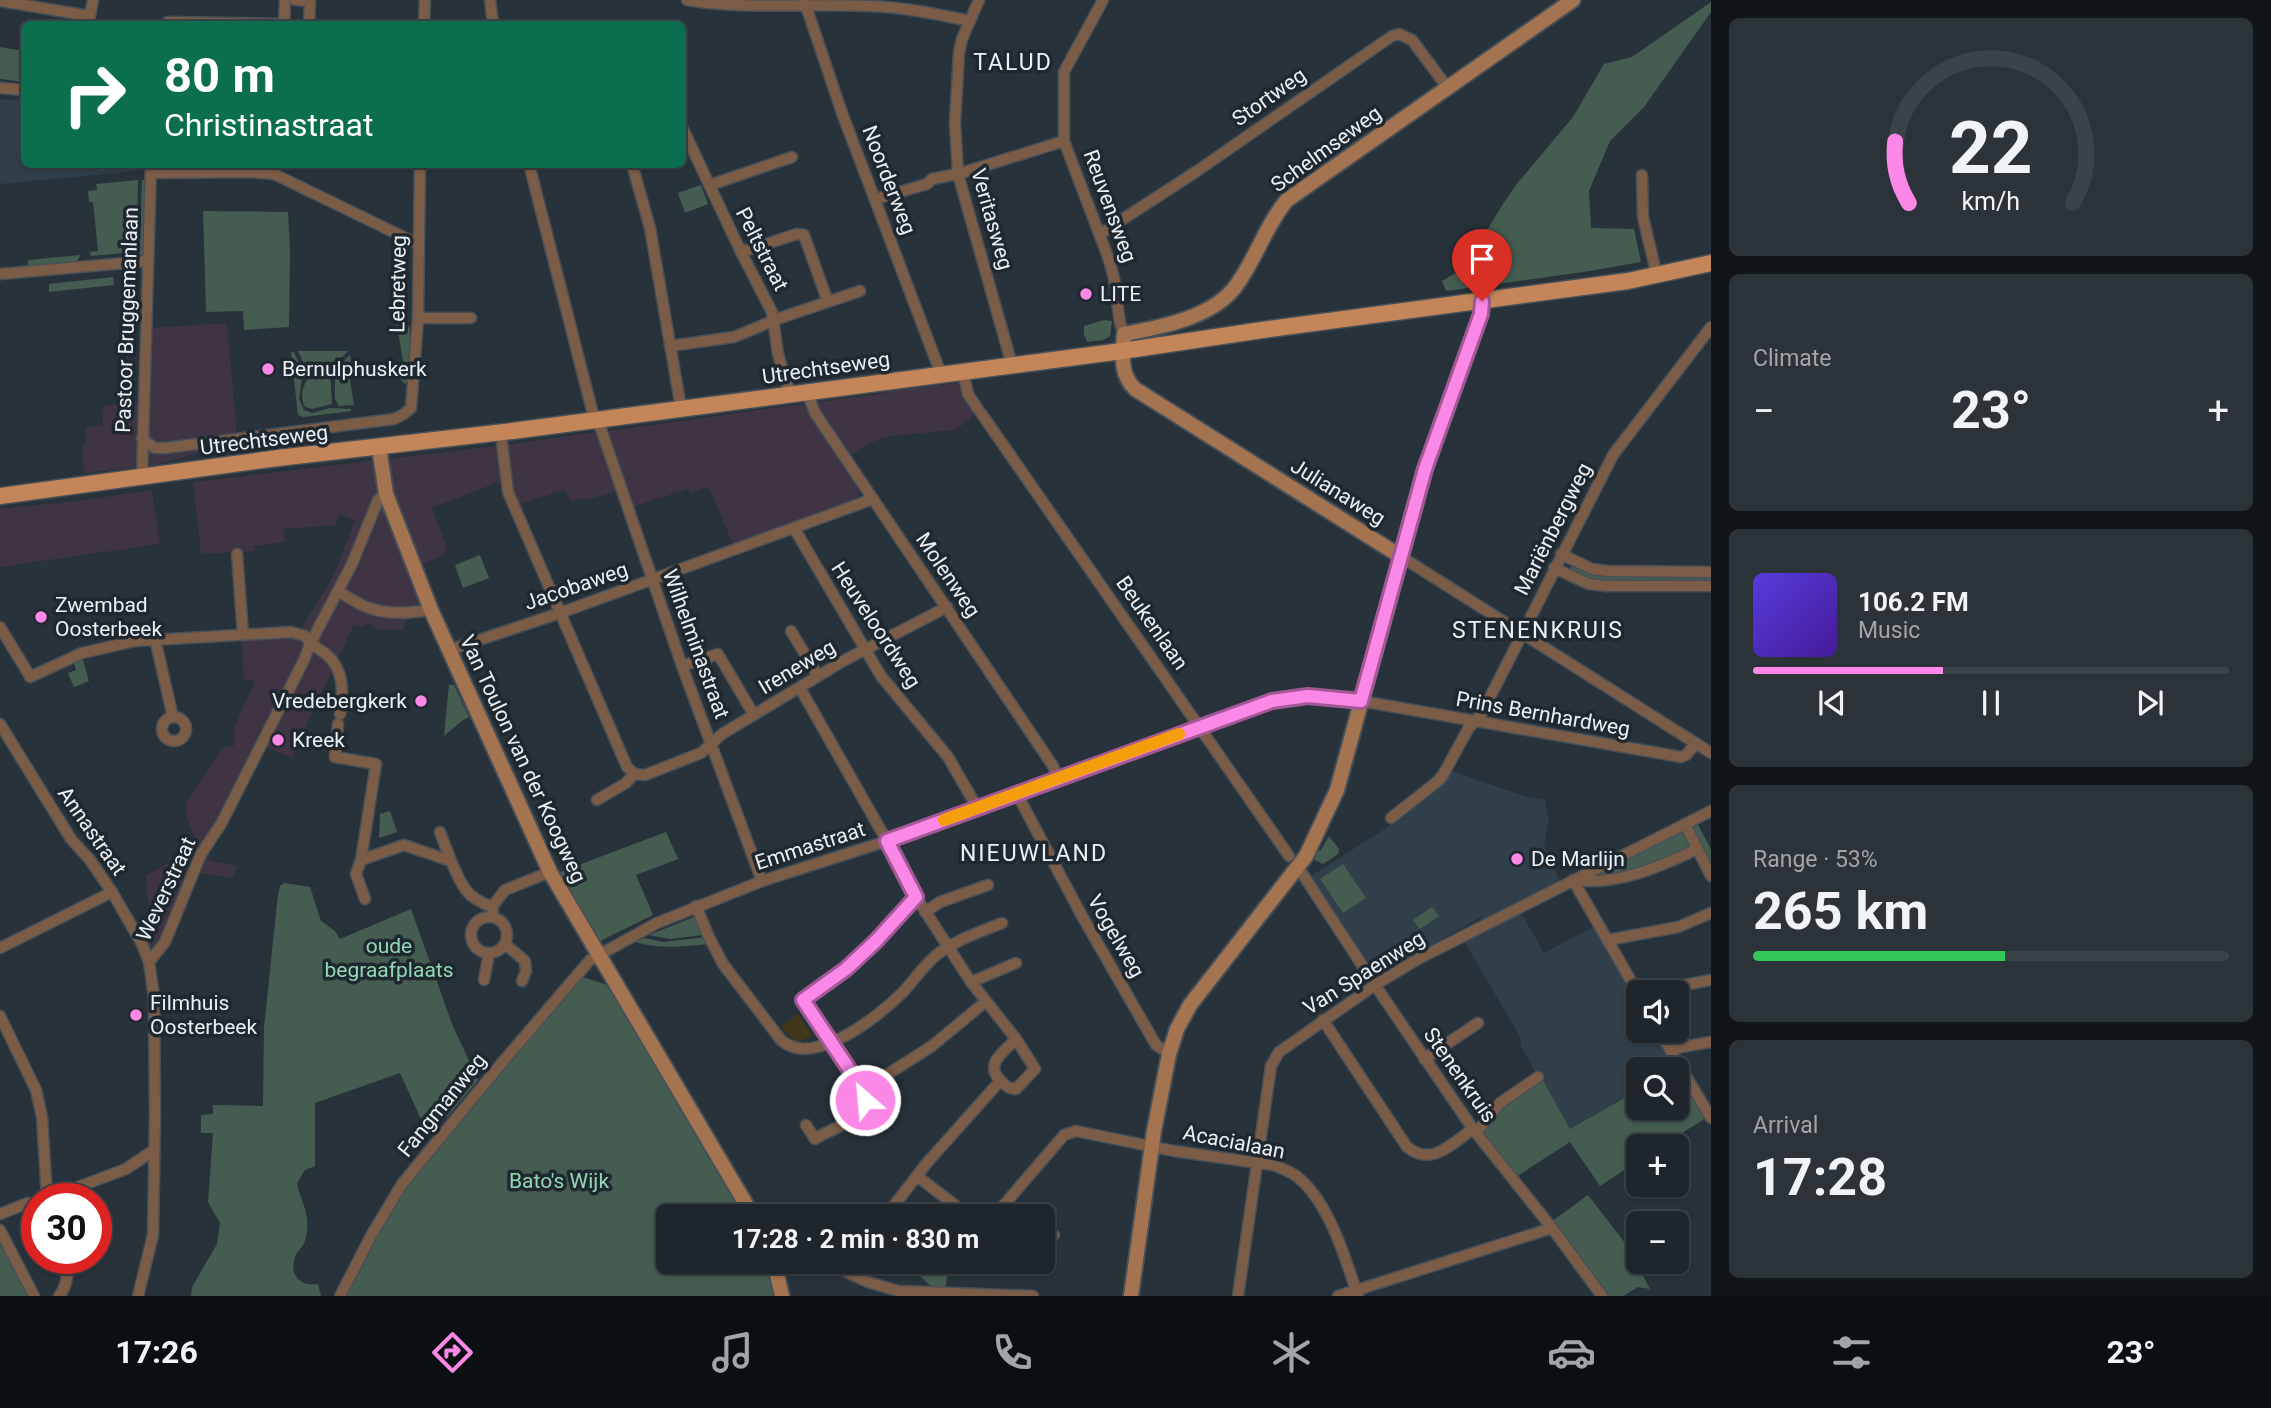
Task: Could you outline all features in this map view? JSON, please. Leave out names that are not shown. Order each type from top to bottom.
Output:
[{"type":"main road","name":"Utrechtseweg","points":[[0,496],[1122,351],[1657,276],[1711,262]]},
{"type":"street","points":[[0,1],[89,20],[93,0]]},
{"type":"street","points":[[284,21],[285,0]]},
{"type":"street","points":[[295,0],[310,1],[309,21]]},
{"type":"street","points":[[424,21],[425,0]]},
{"type":"street","points":[[490,0],[493,21]]},
{"type":"street","points":[[687,0],[730,5],[805,3],[869,6],[908,9],[970,21]]},
{"type":"street","name":"Veritasweg","points":[[979,0],[962,38],[959,53],[955,123],[957,174],[1012,365]]},
{"type":"street","name":"Reuvensweg","points":[[1103,0],[1064,72],[1064,141],[1114,278],[1124,334],[1122,351]]},
{"type":"street","name":"Schelmseweg","points":[[1124,334],[1207,311],[1225,300],[1239,282],[1276,212],[1287,200],[1573,0]]},
{"type":"street","name":"Noorderweg","points":[[805,3],[842,113],[941,374]]},
{"type":"street","name":"Stortweg","points":[[1100,234],[1392,36],[1399,34],[1412,40],[1447,87]]},
{"type":"street","points":[[0,88],[21,90]]},
{"type":"street","name":"Peltstraat","points":[[686,136],[774,321],[778,354],[790,394]]},
{"type":"street","points":[[876,199],[927,184],[932,179],[957,174],[1064,141]]},
{"type":"street","points":[[710,185],[792,157]]},
{"type":"street","name":"Lebretweg","points":[[376,421],[394,419],[411,408],[418,318],[421,168]]},
{"type":"street","name":"Wilhelminastraat","points":[[530,168],[593,414],[601,429],[651,580],[762,881]]},
{"type":"street","points":[[633,168],[650,228],[681,408]]},
{"type":"street","points":[[151,169],[274,174],[418,244]]},
{"type":"street","name":"Pastoor Bruggemanlaan","points":[[142,477],[151,169]]},
{"type":"street","points":[[1642,176],[1643,217],[1657,276]]},
{"type":"street","points":[[741,252],[797,234],[804,235],[828,302]]},
{"type":"street","points":[[0,274],[148,261]]},
{"type":"street","points":[[670,346],[734,337],[860,291]]},
{"type":"street","points":[[1131,1296],[1152,1146],[1169,1054],[1177,1029],[1190,1005],[1294,861],[1313,844],[1336,790],[1425,469],[1481,314],[1482,301]]},
{"type":"street","points":[[418,318],[471,318]]},
{"type":"street","name":"Mariënbergweg","points":[[1391,818],[1438,781],[1468,729],[1482,713],[1613,455],[1711,327]]},
{"type":"street","name":"Julianaweg","points":[[1122,351],[1125,374],[1135,389],[1696,743]]},
{"type":"street","name":"Beukenlaan","points":[[963,371],[968,394],[979,411],[1294,861]]},
{"type":"street","name":"Molenweg","points":[[807,392],[815,413],[1053,766],[1058,779]]},
{"type":"street","name":"Utrechtseweg","points":[[142,439],[155,448],[165,448],[376,421]]},
{"type":"street","points":[[502,443],[508,492],[627,767],[634,774]]},
{"type":"street","name":"Van Toulon van der Koogweg","points":[[379,447],[386,494],[432,610],[550,872],[746,1204]]},
{"type":"street","name":"Weverstraat","points":[[138,1296],[153,1235],[154,997],[149,962],[165,942],[201,854],[220,824],[339,592],[378,500],[386,494]]},
{"type":"street","name":"Jacobaweg","points":[[449,650],[560,613],[873,499]]},
{"type":"street","name":"Heuveloordweg","points":[[794,528],[880,676],[948,757],[978,808]]},
{"type":"street","points":[[237,554],[243,634]]},
{"type":"street","points":[[1561,555],[1592,569],[1607,571],[1711,572]]},
{"type":"street","points":[[1555,568],[1589,584],[1711,586]]},
{"type":"street","points":[[339,592],[369,608],[386,612],[432,610]]},
{"type":"street","name":"Ireneweg","points":[[597,800],[626,783],[634,774],[645,775],[692,757],[722,734],[818,676],[864,649],[947,607]]},
{"type":"street","points":[[0,627],[29,675],[106,646],[155,639],[291,632],[305,636],[310,644],[331,658],[340,676],[343,692],[335,757],[376,764],[361,860],[356,874],[365,899]]},
{"type":"street","points":[[791,631],[818,676]]},
{"type":"street","points":[[155,639],[173,717]]},
{"type":"street","points":[[682,666],[718,654],[754,715]]},
{"type":"street","points":[[800,688],[925,912],[985,1002],[1010,1029],[1016,1038],[1035,1069],[1016,1090],[1009,1089],[1000,1081],[993,1074],[992,1068],[994,1062],[1016,1038]]},
{"type":"street","name":"Emmastraat","points":[[598,956],[638,932],[762,881],[887,841],[1272,701],[1308,696],[1361,701]]},
{"type":"street","name":"Prins Bernhardweg","points":[[1361,701],[1681,757],[1696,743]]},
{"type":"street","name":"Annastraat","points":[[0,724],[71,839],[90,860],[112,892],[142,944],[149,962]]},
{"type":"street","points":[[1696,743],[1711,753]]},
{"type":"street","name":"Vogelweg","points":[[1017,794],[1082,916],[1156,1045],[1169,1054]]},
{"type":"street","name":"Van Spaenweg","points":[[1238,1296],[1271,1066],[1279,1052],[1375,985],[1459,936],[1711,811]]},
{"type":"street","points":[[1685,824],[1711,876]]},
{"type":"street","points":[[440,832],[467,894],[493,912],[506,928],[505,944],[495,952],[478,949],[471,932],[477,922],[493,912],[505,890],[550,872]]},
{"type":"street","points":[[361,860],[404,845],[451,861]]},
{"type":"street","name":"Van Spaenweg","points":[[1573,880],[1587,882],[1645,872],[1698,849]]},
{"type":"street","name":"Stenenkruis","points":[[1294,861],[1424,1059],[1475,1131],[1602,1296]]},
{"type":"street","points":[[1573,880],[1631,980]]},
{"type":"street","points":[[925,912],[940,902],[988,885]]},
{"type":"street","points":[[0,948],[112,892]]},
{"type":"street","points":[[806,1125],[815,1139],[827,1131],[836,1130],[866,1107],[863,1090],[803,1000],[846,969],[916,897]]},
{"type":"street","points":[[696,906],[723,964],[781,1040],[788,1047],[798,1049],[832,1044],[881,1012],[936,955],[963,938],[1002,923]]},
{"type":"street","points":[[1608,940],[1678,927],[1711,913]]},
{"type":"street","points":[[505,944],[525,961],[526,971],[522,981]]},
{"type":"street","points":[[484,980],[489,953]]},
{"type":"street","name":"Fangmanweg","points":[[340,1296],[378,1223],[402,1184],[524,1036],[590,960],[598,956]]},
{"type":"street","points":[[971,982],[1016,963]]},
{"type":"street","points":[[1689,984],[1711,980]]},
{"type":"street","points":[[863,1090],[941,1040],[985,1002]]},
{"type":"street","points":[[0,1016],[36,1090],[41,1117],[39,1183]]},
{"type":"street","points":[[1323,1020],[1407,1147],[1415,1153],[1430,1156],[1475,1131],[1500,1103],[1538,1077]]},
{"type":"street","points":[[1424,1059],[1478,1023]]},
{"type":"street","points":[[1670,1049],[1711,1042]]},
{"type":"street","points":[[1666,1043],[1711,1118]]},
{"type":"street","points":[[895,1204],[1000,1081]]},
{"type":"street","points":[[1005,1204],[1064,1135],[1076,1131],[1152,1146]]},
{"type":"street","name":"Acacialaan","points":[[1152,1146],[1256,1163],[1288,1170],[1300,1178],[1310,1189],[1331,1224],[1357,1293]]},
{"type":"street","points":[[94,1183],[126,1169],[154,1150]]},
{"type":"street","points":[[917,1176],[953,1204]]},
{"type":"street","points":[[0,1214],[21,1207]]},
{"type":"street","points":[[1338,1296],[1357,1293],[1552,1228]]},
{"type":"street","points":[[0,1230],[34,1296]]},
{"type":"street","points":[[59,1296],[63,1292],[67,1274]]},
{"type":"street","points":[[777,1274],[782,1296]]},
{"type":"street","points":[[858,1274],[868,1282],[898,1291],[941,1295],[1033,1296]]},
{"type":"shaded area","points":[[0,99],[21,100],[21,168],[148,170],[0,184]]},
{"type":"shaded area","points":[[227,323],[238,447],[203,452],[155,465],[84,473],[82,453],[83,444],[87,442],[85,428],[103,425],[104,406],[147,401],[149,328]]},
{"type":"shaded area","points":[[959,383],[976,413],[961,426],[954,430],[891,436],[869,443],[849,456],[817,406],[818,402],[880,394],[891,390]]},
{"type":"shaded area","points":[[803,404],[809,409],[860,487],[859,496],[853,502],[734,547],[709,487],[691,493],[688,489],[632,507],[608,435],[609,431]]},
{"type":"shaded area","points":[[597,432],[618,491],[571,502],[565,490],[519,504],[512,489],[505,445]]},
{"type":"shaded area","points":[[496,446],[501,481],[432,508],[447,547],[445,555],[418,566],[431,599],[413,607],[403,630],[376,629],[367,623],[363,627],[354,625],[296,747],[293,759],[267,746],[211,848],[208,860],[237,866],[233,878],[199,873],[166,945],[154,959],[136,923],[154,915],[147,896],[146,875],[181,857],[197,857],[199,852],[185,804],[221,750],[234,746],[234,728],[255,681],[244,679],[241,638],[296,637],[333,577],[355,520],[340,514],[335,525],[284,529],[285,542],[254,546],[255,551],[201,554],[193,482]]},
{"type":"shaded area","points":[[152,490],[160,544],[0,567],[0,509]]},
{"type":"shaded area","points":[[1449,770],[1524,796],[1545,800],[1549,820],[1544,845],[1560,882],[1509,906],[1505,911],[1483,922],[1479,918],[1384,972],[1377,972],[1373,970],[1311,876],[1385,829],[1437,788]]},
{"type":"shaded area","points":[[1519,909],[1544,953],[1595,926],[1626,980],[1626,1043],[1662,1043],[1670,1057],[1626,1057],[1626,1097],[1569,1129],[1462,937]]},
{"type":"green space","points":[[1711,2],[1711,12],[1644,107],[1610,141],[1589,191],[1591,228],[1634,229],[1641,262],[1446,291],[1442,281],[1464,268],[1516,185],[1573,117],[1604,64],[1632,57]]},
{"type":"green space","points":[[0,47],[21,50],[21,82],[0,79]]},
{"type":"green space","points":[[100,168],[122,168],[100,171]]},
{"type":"green space","points":[[138,180],[136,252],[91,256],[90,252],[98,251],[93,202],[89,202],[88,191],[97,190],[96,184]]},
{"type":"green space","points":[[142,180],[146,180],[144,255],[139,255]]},
{"type":"green space","points":[[701,185],[708,204],[685,213],[678,193]]},
{"type":"green space","points":[[203,211],[288,212],[289,327],[244,330],[243,311],[206,312]]},
{"type":"green space","points":[[81,255],[76,262],[28,266],[28,260]]},
{"type":"green space","points":[[113,277],[114,285],[49,292],[49,284]]},
{"type":"green space","points":[[1104,320],[1112,321],[1110,336],[1103,340],[1087,342],[1084,326]]},
{"type":"green space","points":[[394,325],[408,325],[410,329],[409,369],[402,369],[402,379],[408,380],[405,384],[401,380],[399,366],[403,361],[398,331],[394,329]]},
{"type":"green space","points":[[298,351],[348,351],[333,366],[310,372]]},
{"type":"green space","points":[[291,352],[294,352],[303,372],[299,399],[304,410],[312,413],[330,408],[351,411],[303,417],[298,415]]},
{"type":"green space","points":[[350,355],[352,372],[349,373],[354,405],[339,406],[335,399],[335,370]]},
{"type":"green space","points":[[330,372],[332,404],[312,409],[305,407],[303,391],[310,376]]},
{"type":"green space","points":[[480,555],[489,578],[463,588],[455,565]]},
{"type":"green space","points":[[1571,566],[1594,573],[1711,574],[1711,583],[1592,581],[1571,572]]},
{"type":"green space","points":[[83,660],[89,681],[74,687],[68,673],[76,670],[74,663]]},
{"type":"green space","points":[[449,685],[454,685],[469,717],[444,736]]},
{"type":"green space","points":[[390,811],[397,832],[379,838],[380,814]]},
{"type":"green space","points":[[1697,823],[1711,849],[1711,865],[1691,826]]},
{"type":"green space","points":[[1683,830],[1691,847],[1645,869],[1596,878],[1594,875]]},
{"type":"green space","points":[[666,832],[678,859],[636,875],[653,915],[600,941],[560,872]]},
{"type":"green space","points":[[1329,836],[1339,849],[1338,854],[1323,864],[1313,859]]},
{"type":"green space","points":[[1343,864],[1366,898],[1343,913],[1320,879]]},
{"type":"green space","name":"oude begraafplaats","points":[[284,883],[310,887],[321,921],[335,931],[340,939],[411,909],[452,1024],[478,1080],[448,1116],[426,1130],[400,1073],[315,1103],[315,1166],[305,1170],[297,1183],[306,1211],[307,1232],[295,1257],[294,1269],[301,1282],[318,1284],[321,1296],[191,1296],[192,1287],[217,1244],[220,1223],[208,1202],[213,1133],[201,1133],[201,1115],[213,1114],[213,1105],[263,1106],[264,1028],[278,894]]},
{"type":"green space","points":[[1432,907],[1439,916],[1420,929],[1413,920]]},
{"type":"green space","points":[[694,917],[704,933],[702,935],[670,939],[649,935]]},
{"type":"green space","points":[[707,937],[710,944],[663,947],[635,942],[645,938],[663,942]]},
{"type":"green space","name":"Bato's Wijk","points":[[583,977],[610,986],[736,1204],[656,1204],[656,1274],[770,1274],[775,1296],[344,1296],[394,1202],[442,1141]]},
{"type":"green space","points":[[1542,1079],[1570,1129],[1626,1097],[1626,1120],[1689,1120],[1689,1089],[1706,1118],[1680,1134],[1626,1134],[1626,1169],[1600,1186],[1570,1142],[1516,1177],[1482,1133],[1503,1106]]},
{"type":"green space","points":[[1588,1195],[1626,1244],[1626,1274],[1642,1274],[1650,1289],[1638,1287],[1623,1296],[1607,1296],[1551,1222]]},
{"type":"green space","points":[[0,1241],[29,1296],[0,1296]]},
{"type":"green space","points":[[918,1274],[948,1274],[945,1288],[932,1287]]},
{"type":"sand","points":[[798,1014],[812,1036],[796,1043],[781,1026]]},
{"type":"slow traffic","points":[[944,820],[1179,734]]},
{"type":"place","name":"LITE","points":[[1086,294]]},
{"type":"place","name":"Bernulphuskerk","points":[[268,369]]},
{"type":"place","name":"Zwembad Oosterbeek","points":[[41,617]]},
{"type":"place","name":"Vredebergkerk","points":[[421,701]]},
{"type":"place","name":"Kreek","points":[[278,740]]},
{"type":"place","name":"De Marlijn","points":[[1517,859]]},
{"type":"place","name":"Filmhuis Oosterbeek","points":[[136,1015]]},
{"type":"district","name":"TALUD","points":[[1013,62]]},
{"type":"district","name":"STENENKRUIS","points":[[1538,630]]},
{"type":"district","name":"NIEUWLAND","points":[[1034,853]]},
{"type":"route","points":[[865,1100],[863,1090],[803,1000],[846,969],[916,897],[887,841],[1272,701],[1308,696],[1361,701],[1425,469],[1481,314],[1482,301]]}]
